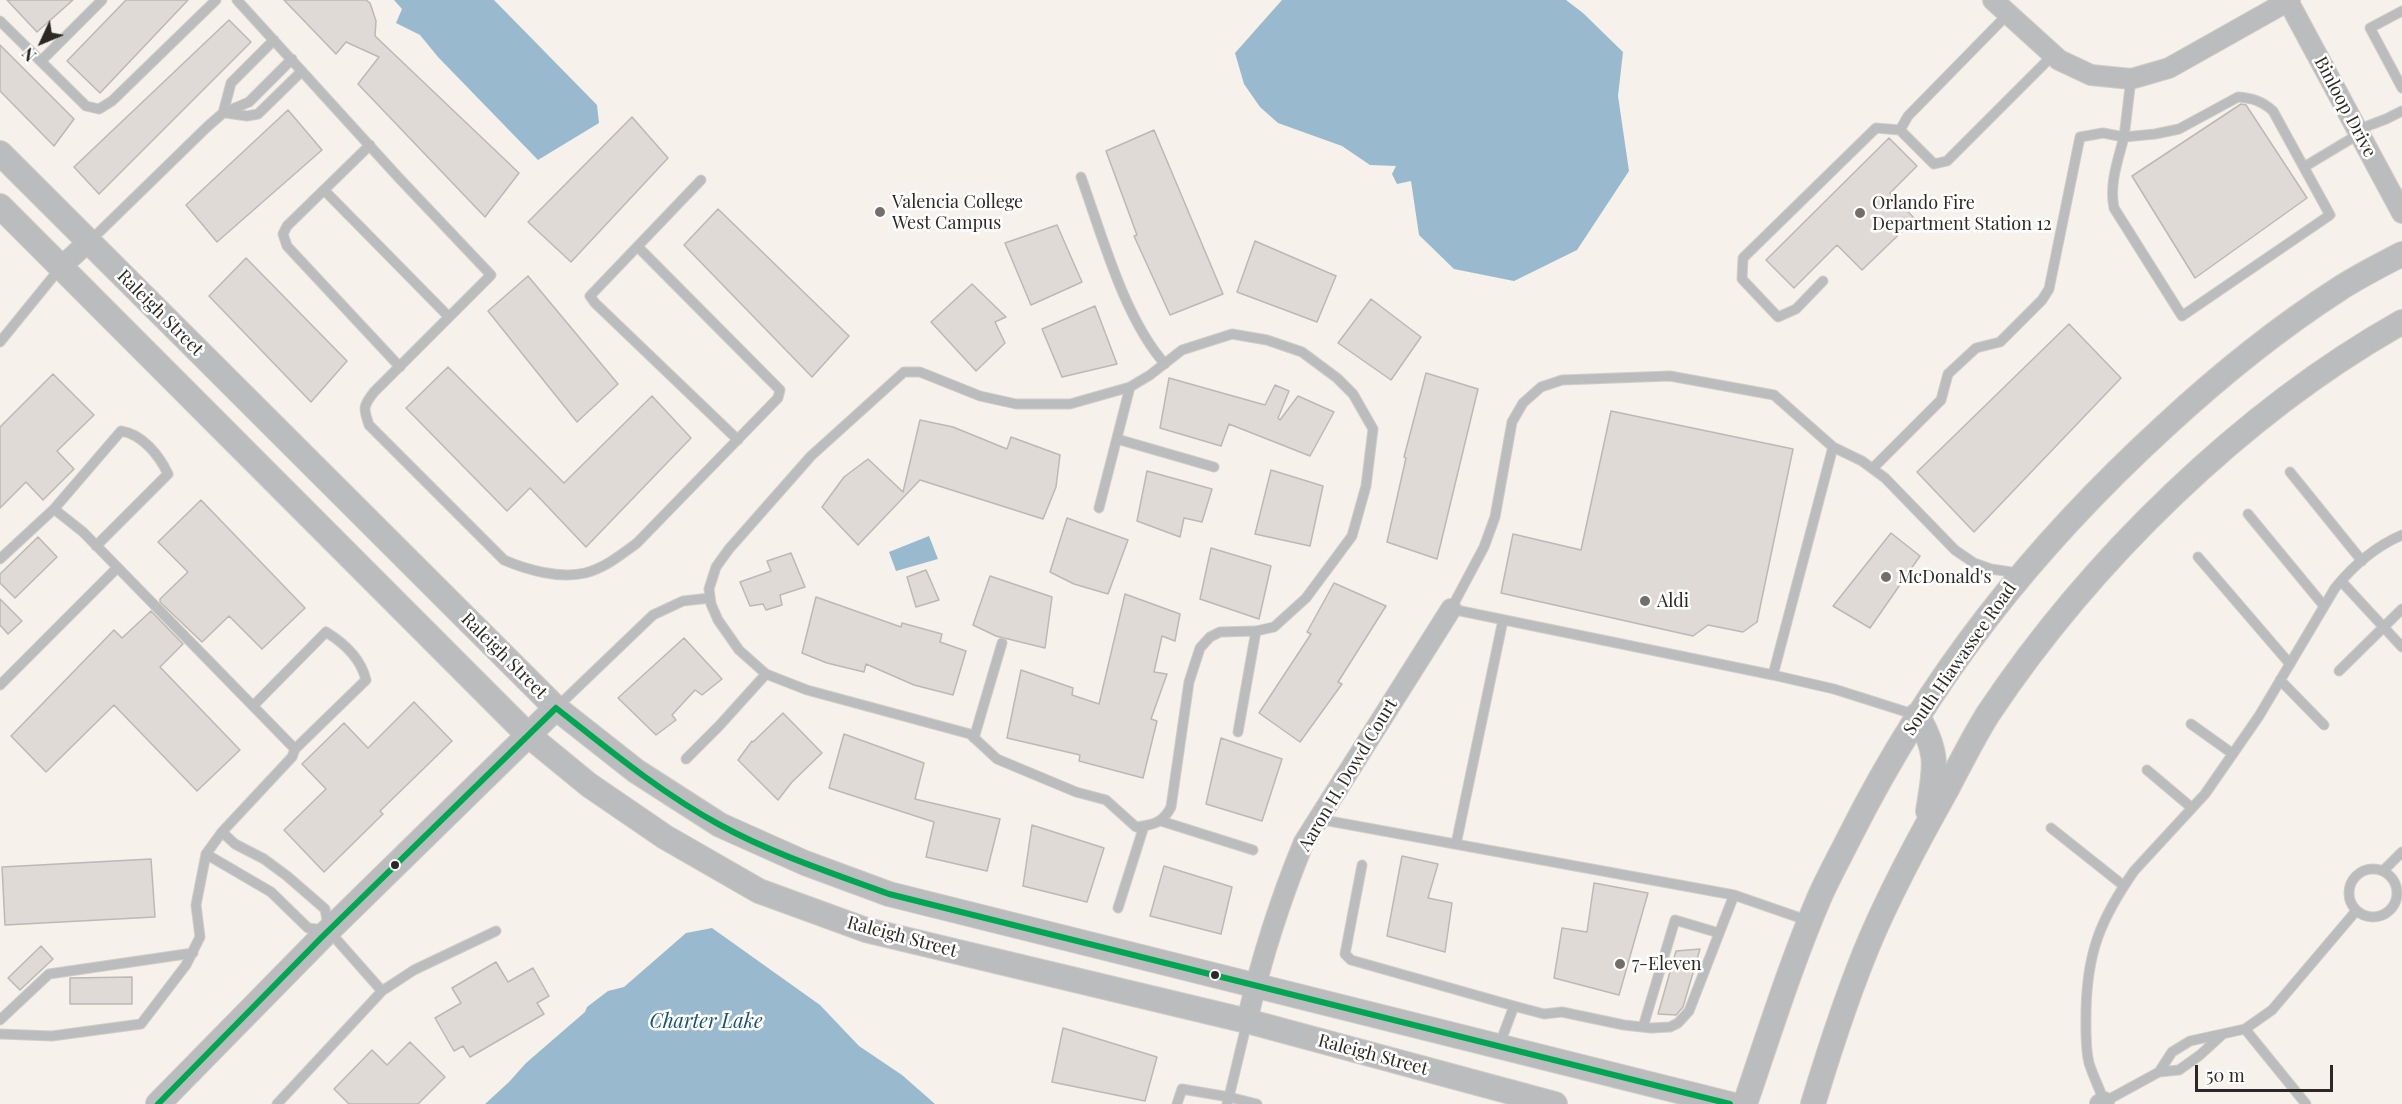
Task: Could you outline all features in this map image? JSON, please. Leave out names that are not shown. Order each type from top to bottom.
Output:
[{"type":"street","points":[[1994,0],[2059,60],[2091,75],[2131,79],[2169,68],[2279,3]]},
{"type":"street","name":"Binloop Drive","points":[[2279,3],[2358,132],[2402,213]]},
{"type":"street","name":"Raleigh Street","points":[[0,153],[556,708],[636,771],[720,825],[805,863],[889,894],[1730,1104]]},
{"type":"street","name":"Raleigh Street","points":[[0,206],[528,735],[589,785],[665,837],[759,891],[866,930],[1247,1021],[1524,1100],[1555,1104]]},
{"type":"street","points":[[61,267],[88,242]]},
{"type":"street","name":"South Hiawassee Road","points":[[1745,1104],[1820,896],[1867,803],[1917,715],[1969,640],[2020,574],[2132,457],[2203,391],[2264,342],[2340,288],[2402,254]]},
{"type":"street","points":[[1813,1104],[1834,1034],[1872,937],[1925,828],[1988,715],[2054,625],[2124,545],[2200,468],[2276,406],[2369,341],[2402,322]]},
{"type":"street","name":"Aaron H. Dowd Court","points":[[1247,1021],[1255,985],[1287,883],[1304,842],[1451,609]]},
{"type":"street","points":[[158,1104],[329,931],[556,708]]},
{"type":"street","points":[[1917,715],[1931,739],[1935,769],[1925,828]]},
{"type":"lane","points":[[41,61],[102,0]]},
{"type":"lane","points":[[0,21],[86,106],[99,109],[112,100],[216,0]]},
{"type":"lane","points":[[237,0],[491,275],[366,402],[363,410],[369,425],[504,560],[523,568],[548,573],[585,573],[612,561],[637,543],[778,398],[780,390],[638,248]]},
{"type":"lane","points":[[2402,11],[2370,28],[2402,88]]},
{"type":"lane","points":[[1900,130],[1908,116],[2008,14]]},
{"type":"lane","points":[[223,113],[231,83],[274,40]]},
{"type":"lane","points":[[1823,281],[1796,309],[1778,316],[1742,279],[1743,258],[1876,128],[1900,130],[1934,164],[1947,161],[2054,55]]},
{"type":"lane","points":[[88,242],[223,113],[249,102],[292,59]]},
{"type":"lane","points":[[223,113],[247,116],[258,114],[302,71]]},
{"type":"lane","points":[[1873,468],[1941,400],[1948,374],[1976,348],[2000,342],[2042,300],[2049,289],[2080,136],[2103,133],[2124,137],[2179,129],[2238,97],[2251,98],[2264,103],[2273,111],[2330,215],[2182,316],[2114,208],[2111,194],[2124,137],[2131,79]]},
{"type":"lane","points":[[2304,167],[2358,132],[2402,111]]},
{"type":"lane","points":[[369,145],[287,226],[283,234],[287,246],[400,367]]},
{"type":"lane","points":[[1081,177],[1129,306],[1154,351],[1165,364]]},
{"type":"lane","points":[[701,180],[590,296],[738,440]]},
{"type":"lane","points":[[324,190],[449,317]]},
{"type":"lane","points":[[0,342],[61,267]]},
{"type":"lane","points":[[1232,334],[1267,340],[1302,352],[1336,378],[1353,394],[1373,429],[1366,486],[1352,536],[1306,598],[1274,627],[1256,631],[1220,632],[1210,637],[1200,648],[1189,682],[1171,807],[1166,818],[1161,821],[1136,828],[1106,801],[1076,792],[997,759],[970,734],[807,690],[766,674],[739,650],[718,620],[709,588],[716,567],[729,549],[811,456],[904,372],[920,372],[980,396],[1016,404],[1070,404],[1130,387],[1165,364],[1182,350],[1232,334]]},
{"type":"lane","points":[[1917,715],[1834,689],[1773,675],[1451,609],[1480,557],[1495,517],[1512,422],[1522,403],[1541,387],[1562,380],[1670,376],[1774,395],[1833,447],[1873,468],[1955,550],[1974,563],[1991,569],[2020,574]]},
{"type":"lane","points":[[1100,508],[1130,387]]},
{"type":"lane","points":[[0,560],[54,509],[121,431],[134,433],[163,463],[168,474],[96,546]]},
{"type":"lane","points":[[1117,439],[1214,467]]},
{"type":"lane","points":[[1773,675],[1833,447]]},
{"type":"lane","points":[[2290,472],[2362,561]]},
{"type":"lane","points":[[54,509],[96,546],[295,749]]},
{"type":"lane","points":[[2248,514],[2324,606]]},
{"type":"lane","points":[[2223,1034],[2179,1070],[2159,1072],[2102,1103],[2089,1062],[2086,1031],[2086,983],[2092,948],[2109,908],[2134,872],[2205,794],[2233,754],[2341,581],[2385,542],[2402,535]]},
{"type":"lane","points":[[2198,557],[2290,664]]},
{"type":"lane","points":[[0,685],[117,568]]},
{"type":"lane","points":[[2341,581],[2402,647]]},
{"type":"lane","points":[[556,708],[653,615],[683,601],[710,598]]},
{"type":"lane","points":[[2340,671],[2402,609]]},
{"type":"lane","points":[[1456,844],[1503,620]]},
{"type":"lane","points":[[1238,732],[1256,631]]},
{"type":"lane","points":[[0,1034],[52,1036],[141,1024],[193,953],[200,937],[196,905],[206,854],[222,832],[292,757],[295,749],[366,681],[363,667],[339,640],[326,632],[253,706]]},
{"type":"lane","points":[[975,738],[1002,643]]},
{"type":"lane","points":[[686,759],[766,674]]},
{"type":"lane","points":[[2280,680],[2324,725]]},
{"type":"lane","points":[[2191,724],[2233,754]]},
{"type":"lane","points":[[2147,770],[2192,808]]},
{"type":"lane","points":[[1317,819],[1734,895],[1811,921]]},
{"type":"lane","points":[[1161,821],[1253,850]]},
{"type":"lane","points":[[1118,908],[1144,826]]},
{"type":"lane","points":[[2051,828],[2124,886]]},
{"type":"lane","points":[[222,832],[235,844],[264,859],[287,876],[325,909],[329,931],[382,991]]},
{"type":"lane","points":[[2383,870],[2402,852]]},
{"type":"lane","points":[[206,854],[271,892],[308,928],[329,931]]},
{"type":"lane","points":[[1362,865],[1345,954],[1351,960],[1544,1014],[1562,1012],[1643,1027],[1670,1027],[1678,1023],[1689,1011],[1734,895]]},
{"type":"lane","points":[[2383,870],[2393,879],[2397,887],[2395,904],[2385,915],[2376,918],[2368,917],[2356,911],[2349,899],[2351,882],[2363,871],[2383,870]]},
{"type":"lane","points":[[2159,1072],[2172,1052],[2190,1041],[2245,1029],[2272,1010],[2356,911]]},
{"type":"lane","points":[[1643,1027],[1675,920],[1719,933]]},
{"type":"lane","points":[[277,1104],[382,991],[414,970],[496,931]]},
{"type":"lane","points":[[0,1020],[50,974],[193,953]]},
{"type":"lane","points":[[1499,1046],[1514,1006]]},
{"type":"lane","points":[[1228,1100],[1247,1021]]},
{"type":"lane","points":[[2245,1029],[2306,1104]]},
{"type":"lane","points":[[2190,1041],[2200,1055]]},
{"type":"lane","points":[[1177,1104],[1182,1089],[1257,1104]]},
{"type":"water","points":[[394,0],[494,0],[597,105],[599,123],[538,160],[438,57],[420,35],[396,23],[402,9]]},
{"type":"water","points":[[1282,0],[1566,0],[1583,13],[1623,52],[1618,96],[1629,171],[1577,250],[1514,281],[1454,269],[1419,235],[1411,181],[1397,184],[1392,174],[1396,166],[1370,165],[1342,146],[1278,123],[1260,107],[1244,84],[1235,53]]},
{"type":"water","points":[[929,536],[938,559],[896,571],[889,552]]},
{"type":"water","name":"Charter Lake","points":[[712,928],[820,1005],[859,1046],[902,1075],[935,1104],[485,1104],[526,1063],[585,1012],[587,1007],[608,991],[624,987],[686,933]]},
{"type":"building","points":[[7,0],[73,0],[37,32]]},
{"type":"building","points":[[126,0],[188,0],[100,93],[67,61]]},
{"type":"building","points":[[284,0],[366,0],[370,3],[376,21],[375,36],[519,173],[485,217],[358,84],[379,57],[346,42],[336,54]]},
{"type":"building","points":[[229,20],[251,42],[99,194],[74,167]]},
{"type":"building","points":[[0,45],[74,119],[54,146],[0,91]]},
{"type":"building","points":[[2241,104],[2246,105],[2307,198],[2195,278],[2132,176]]},
{"type":"building","points":[[288,110],[322,150],[217,242],[186,205]]},
{"type":"building","points":[[632,117],[668,158],[571,262],[528,222]]},
{"type":"building","points":[[1154,130],[1223,294],[1170,315],[1134,236],[1137,235],[1106,151]]},
{"type":"building","points":[[1889,138],[1917,166],[1890,193],[1915,219],[1862,270],[1837,245],[1794,288],[1766,260]]},
{"type":"building","points":[[718,209],[849,336],[812,377],[684,245]]},
{"type":"building","points":[[1057,225],[1082,282],[1031,305],[1005,243]]},
{"type":"building","points":[[1255,241],[1336,276],[1317,322],[1237,292]]},
{"type":"building","points":[[246,258],[347,361],[311,402],[209,296]]},
{"type":"building","points":[[528,276],[618,384],[577,422],[488,311]]},
{"type":"building","points":[[972,284],[1006,317],[995,322],[1005,343],[976,371],[931,322]]},
{"type":"building","points":[[1371,299],[1421,337],[1391,380],[1338,343]]},
{"type":"building","points":[[1095,306],[1117,364],[1062,377],[1042,329]]},
{"type":"building","points":[[2069,324],[2121,378],[1974,532],[1917,472]]},
{"type":"building","points":[[448,367],[564,483],[652,396],[691,438],[586,547],[530,488],[507,511],[406,408]]},
{"type":"building","points":[[1426,373],[1478,389],[1437,559],[1387,542],[1406,458],[1404,457]]},
{"type":"building","points":[[53,374],[94,415],[57,451],[74,469],[43,500],[26,482],[0,508],[0,427]]},
{"type":"building","points":[[1169,378],[1265,405],[1275,385],[1289,391],[1278,418],[1280,420],[1298,396],[1334,412],[1310,456],[1229,424],[1221,446],[1160,428]]},
{"type":"building","points":[[1611,411],[1793,449],[1757,622],[1743,632],[1708,625],[1693,636],[1501,593],[1513,534],[1581,550]]},
{"type":"building","points":[[920,420],[953,427],[1007,449],[1011,437],[1060,455],[1056,487],[1043,519],[920,480],[858,545],[822,507],[844,477],[868,459],[903,492]]},
{"type":"building","points":[[1271,470],[1323,486],[1310,546],[1255,534]]},
{"type":"building","points":[[1147,471],[1212,489],[1202,522],[1184,518],[1180,537],[1137,521]]},
{"type":"building","points":[[201,500],[305,608],[262,649],[229,616],[202,642],[160,602],[160,599],[188,572],[158,542]]},
{"type":"building","points":[[1067,518],[1128,540],[1108,594],[1074,584],[1050,572]]},
{"type":"building","points":[[1891,533],[1920,556],[1870,628],[1833,606]]},
{"type":"building","points":[[38,537],[57,557],[15,598],[0,583],[0,574]]},
{"type":"building","points":[[1211,548],[1271,566],[1259,619],[1200,599]]},
{"type":"building","points":[[791,553],[805,587],[780,595],[782,605],[766,610],[763,604],[750,606],[740,582],[771,571],[767,561]]},
{"type":"building","points":[[926,570],[939,600],[916,607],[907,577]]},
{"type":"building","points":[[990,576],[1052,597],[1045,648],[996,636],[973,625]]},
{"type":"building","points":[[1334,583],[1386,606],[1338,682],[1342,684],[1300,742],[1259,713],[1311,634],[1307,632]]},
{"type":"building","points":[[1125,594],[1180,614],[1175,641],[1162,636],[1154,672],[1167,674],[1151,719],[1157,721],[1143,778],[1079,761],[1080,755],[1007,738],[1021,670],[1073,688],[1072,695],[1099,704]]},
{"type":"building","points":[[816,597],[901,627],[902,623],[942,634],[940,642],[966,651],[953,695],[914,685],[866,664],[864,672],[827,663],[802,653]]},
{"type":"building","points":[[0,599],[22,621],[8,634],[0,625]]},
{"type":"building","points":[[151,611],[183,644],[160,667],[240,750],[197,791],[114,705],[46,772],[11,736],[114,630],[122,638]]},
{"type":"building","points":[[684,638],[722,679],[702,695],[695,690],[672,715],[676,720],[656,735],[618,698]]},
{"type":"building","points":[[414,702],[452,741],[380,811],[383,814],[324,872],[284,830],[326,789],[302,764],[344,723],[368,748]]},
{"type":"building","points":[[783,713],[822,753],[792,782],[778,800],[738,760],[752,741]]},
{"type":"building","points":[[844,734],[924,763],[915,799],[1000,819],[987,871],[926,857],[934,822],[829,788]]},
{"type":"building","points":[[1221,738],[1282,759],[1262,821],[1206,804]]},
{"type":"building","points":[[1032,825],[1104,848],[1087,902],[1023,886]]},
{"type":"building","points":[[1402,856],[1438,864],[1428,898],[1452,903],[1445,952],[1387,936]]},
{"type":"building","points":[[151,859],[155,917],[5,925],[2,867]]},
{"type":"building","points":[[1164,866],[1232,887],[1221,934],[1150,916]]},
{"type":"building","points":[[1594,883],[1648,893],[1619,995],[1554,978],[1562,928],[1587,932]]},
{"type":"building","points":[[41,946],[53,959],[20,990],[8,978]]},
{"type":"building","points":[[1700,949],[1683,1007],[1676,1015],[1658,1014],[1676,951]]},
{"type":"building","points":[[496,962],[508,982],[533,968],[549,996],[537,1003],[544,1014],[470,1057],[463,1046],[454,1051],[435,1018],[461,1003],[452,988]]},
{"type":"building","points":[[132,977],[132,1004],[70,1004],[70,978]]},
{"type":"building","points":[[1063,1028],[1157,1057],[1145,1101],[1052,1082]]},
{"type":"building","points":[[410,1042],[445,1077],[418,1104],[349,1104],[334,1089],[372,1050],[387,1065]]},
{"type":"transit line","points":[[556,708],[656,785],[720,825],[782,854],[889,894],[1730,1104]]},
{"type":"transit line","points":[[158,1104],[321,938],[556,708]]},
{"type":"place","name":"Valencia College West Campus","points":[[880,212]]},
{"type":"place","name":"Orlando Fire Department Station 12","points":[[1860,213]]},
{"type":"place","name":"McDonald's","points":[[1886,577]]},
{"type":"place","name":"Aldi","points":[[1645,601]]},
{"type":"place","name":"7-Eleven","points":[[1620,964]]}]
